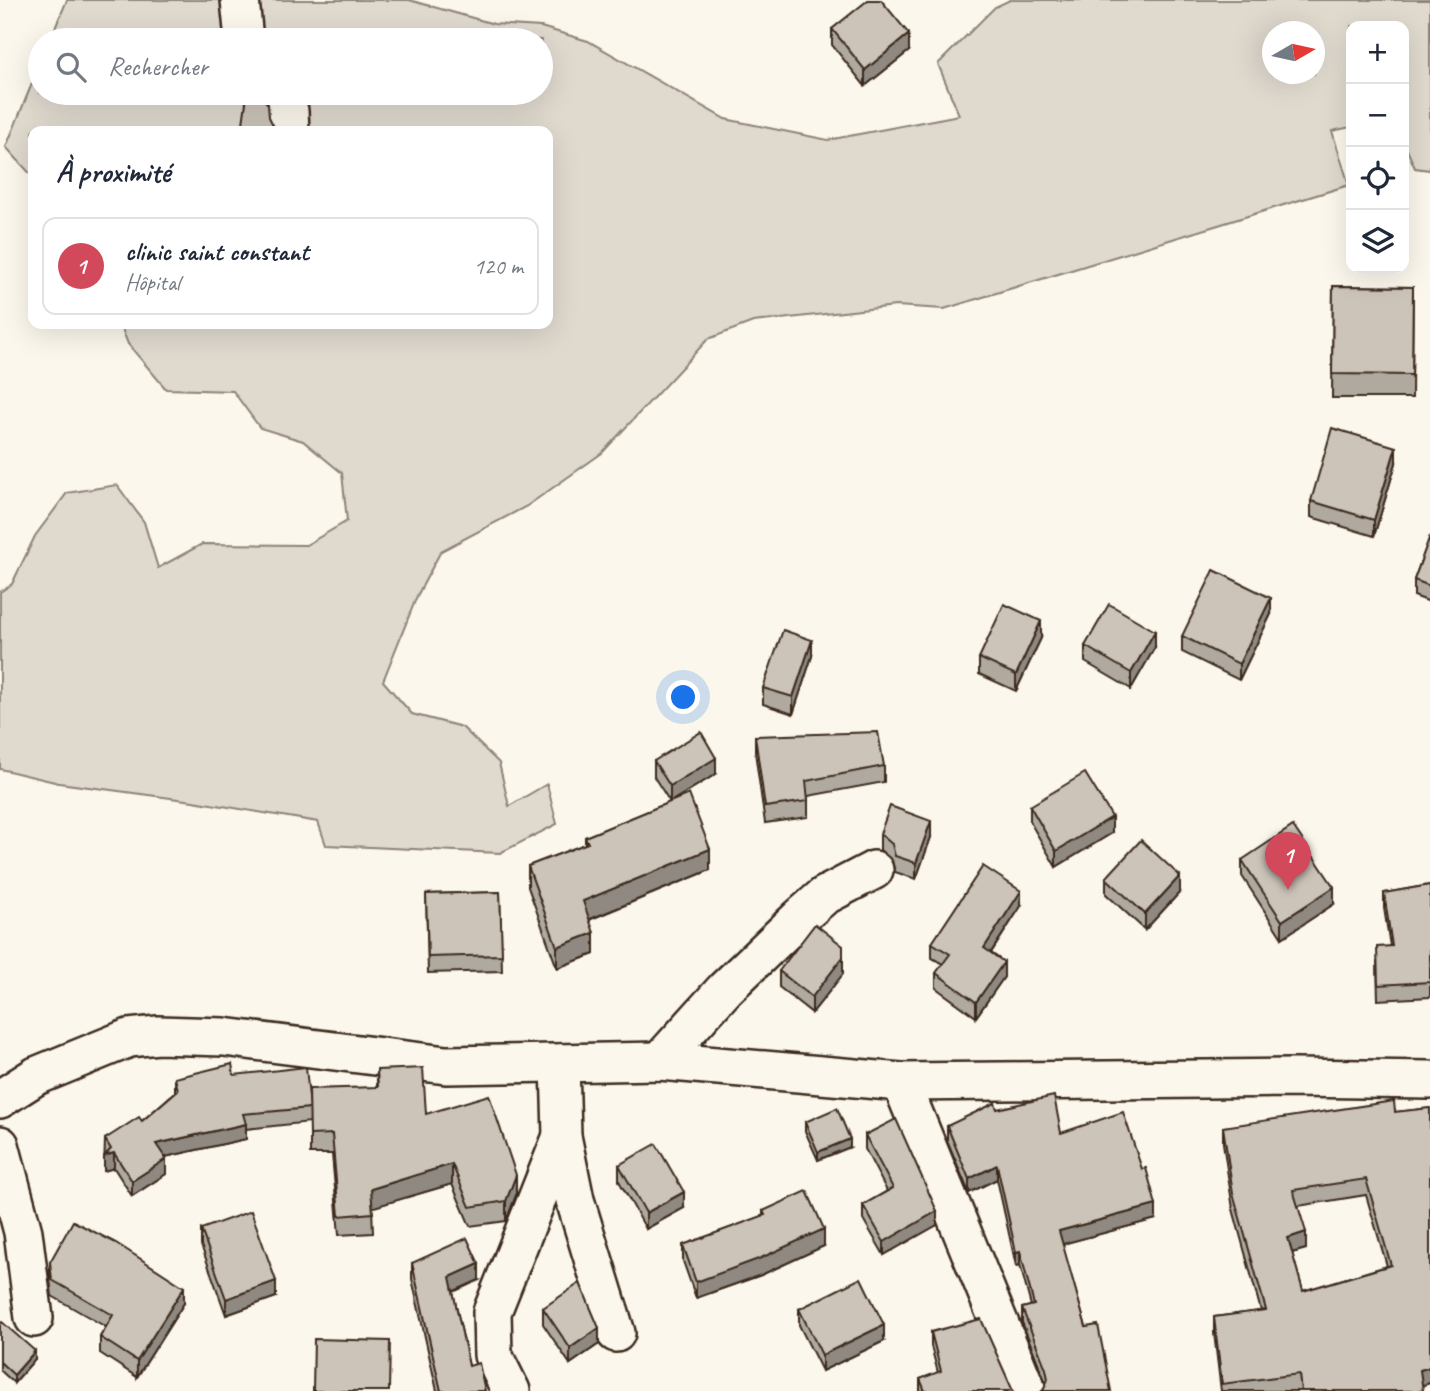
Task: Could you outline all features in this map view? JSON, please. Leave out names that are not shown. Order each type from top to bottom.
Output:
[{"type":"street","points":[[240,0],[243,28]]},
{"type":"street","points":[[283,105],[289,111],[290,126]]},
{"type":"street","points":[[660,1061],[725,989],[824,896],[874,870]]},
{"type":"street","points":[[0,1099],[47,1071],[129,1038],[158,1035],[224,1037],[446,1065],[660,1061],[901,1082],[1282,1078],[1430,1080]]},
{"type":"street","points":[[560,1063],[562,1136],[575,1200],[616,1333]]},
{"type":"street","points":[[901,1082],[1027,1391]]},
{"type":"street","points":[[511,1391],[493,1354],[492,1312],[562,1136]]},
{"type":"street","points":[[0,1145],[23,1231],[34,1318]]},
{"type":"shaded area","points":[[67,0],[409,0],[494,24],[544,28],[55,28]]},
{"type":"shaded area","points":[[1010,0],[1430,0],[1430,170],[1415,168],[1409,154],[1409,21],[1346,21],[1346,128],[1332,131],[1346,175],[1346,186],[944,309],[896,306],[753,322],[708,339],[602,453],[527,506],[441,551],[417,596],[383,681],[412,714],[462,727],[499,763],[509,806],[547,784],[557,824],[500,853],[326,845],[318,822],[193,801],[59,783],[0,769],[0,592],[12,584],[35,536],[67,493],[117,485],[144,522],[158,568],[202,544],[306,545],[347,521],[342,473],[303,441],[260,428],[233,391],[166,389],[128,344],[122,329],[553,329],[553,126],[28,126],[28,171],[6,147],[28,93],[28,105],[553,105],[553,31],[588,41],[725,119],[828,140],[959,115],[938,64],[995,7]]},
{"type":"building","points":[[868,0],[881,0],[909,34],[865,70],[832,29]]},
{"type":"building","points":[[246,105],[268,105],[269,117],[274,126],[243,126]]},
{"type":"building","points":[[1333,286],[1413,287],[1412,375],[1332,374]]},
{"type":"building","points":[[1332,428],[1396,447],[1374,520],[1311,501]]},
{"type":"building","points":[[1430,536],[1430,586],[1414,580]]},
{"type":"building","points":[[1214,570],[1271,598],[1239,664],[1182,636]]},
{"type":"building","points":[[1004,604],[1041,621],[1016,675],[979,658]]},
{"type":"building","points":[[1109,604],[1155,631],[1131,673],[1085,646]]},
{"type":"building","points":[[783,630],[812,640],[793,697],[763,688]]},
{"type":"building","points":[[701,732],[716,758],[670,786],[654,761]]},
{"type":"building","points":[[878,732],[884,766],[806,781],[808,801],[765,807],[755,736]]},
{"type":"building","points":[[1085,773],[1112,817],[1056,851],[1030,806]]},
{"type":"building","points":[[689,794],[710,849],[583,901],[594,933],[557,947],[528,866],[588,843],[585,837]]},
{"type":"building","points":[[890,806],[931,821],[916,863],[895,856],[892,844],[880,834]]},
{"type":"building","points":[[1293,826],[1334,887],[1282,921],[1242,860]]},
{"type":"building","points":[[1141,840],[1180,876],[1145,914],[1106,878]]},
{"type":"building","points":[[983,866],[1021,891],[984,948],[1004,962],[976,1002],[936,973],[950,954],[932,943]]},
{"type":"building","points":[[1430,885],[1430,982],[1378,985],[1377,947],[1392,946],[1384,893]]},
{"type":"building","points":[[500,892],[502,955],[428,957],[426,894]]},
{"type":"building","points":[[815,924],[843,946],[843,957],[812,997],[779,971]]},
{"type":"building","points":[[232,1064],[234,1075],[306,1067],[310,1108],[243,1114],[246,1124],[156,1144],[166,1159],[132,1181],[114,1153],[104,1156],[111,1149],[105,1139],[139,1117],[142,1121],[178,1090],[175,1078]]},
{"type":"building","points":[[423,1068],[426,1114],[489,1095],[516,1175],[506,1201],[470,1207],[452,1164],[371,1189],[373,1213],[339,1216],[332,1134],[310,1135],[309,1089],[378,1087],[377,1070]]},
{"type":"building","points":[[1054,1096],[1061,1133],[1123,1112],[1142,1169],[1146,1168],[1156,1205],[1059,1231],[1086,1327],[1098,1325],[1111,1391],[1042,1391],[1048,1379],[1046,1369],[1022,1308],[1034,1305],[1020,1251],[1016,1252],[997,1165],[969,1179],[947,1126],[995,1103],[997,1109]]},
{"type":"building","points":[[1394,1101],[1395,1112],[1430,1108],[1430,1367],[1420,1370],[1423,1391],[1301,1391],[1299,1374],[1222,1384],[1214,1317],[1266,1310],[1233,1193],[1223,1127]],"holes":[[[1366,1179],[1391,1265],[1303,1291],[1288,1238],[1306,1232],[1293,1190]]]},
{"type":"building","points":[[837,1108],[850,1139],[818,1152],[805,1122]]},
{"type":"building","points":[[896,1119],[937,1211],[884,1242],[863,1205],[893,1188],[865,1135]]},
{"type":"building","points":[[656,1144],[684,1192],[646,1213],[619,1165]]},
{"type":"building","points":[[807,1191],[824,1229],[761,1258],[696,1282],[683,1245],[765,1215],[763,1211]]},
{"type":"building","points":[[251,1211],[276,1281],[226,1299],[201,1229]]},
{"type":"building","points":[[73,1221],[116,1243],[184,1287],[137,1361],[100,1337],[113,1315],[52,1280],[50,1262]]},
{"type":"building","points":[[467,1238],[479,1264],[450,1277],[469,1366],[479,1363],[485,1391],[441,1391],[412,1263]]},
{"type":"building","points":[[861,1278],[884,1325],[822,1355],[799,1309]]},
{"type":"building","points":[[580,1283],[599,1328],[570,1348],[543,1308]]},
{"type":"building","points":[[981,1319],[1013,1391],[925,1391],[920,1379],[941,1371],[931,1332]]},
{"type":"building","points":[[2,1322],[35,1351],[14,1375],[0,1362]]},
{"type":"building","points":[[314,1339],[390,1341],[389,1391],[313,1391]]},
{"type":"place","name":"clinic saint constant","points":[[1288,890]]}]
